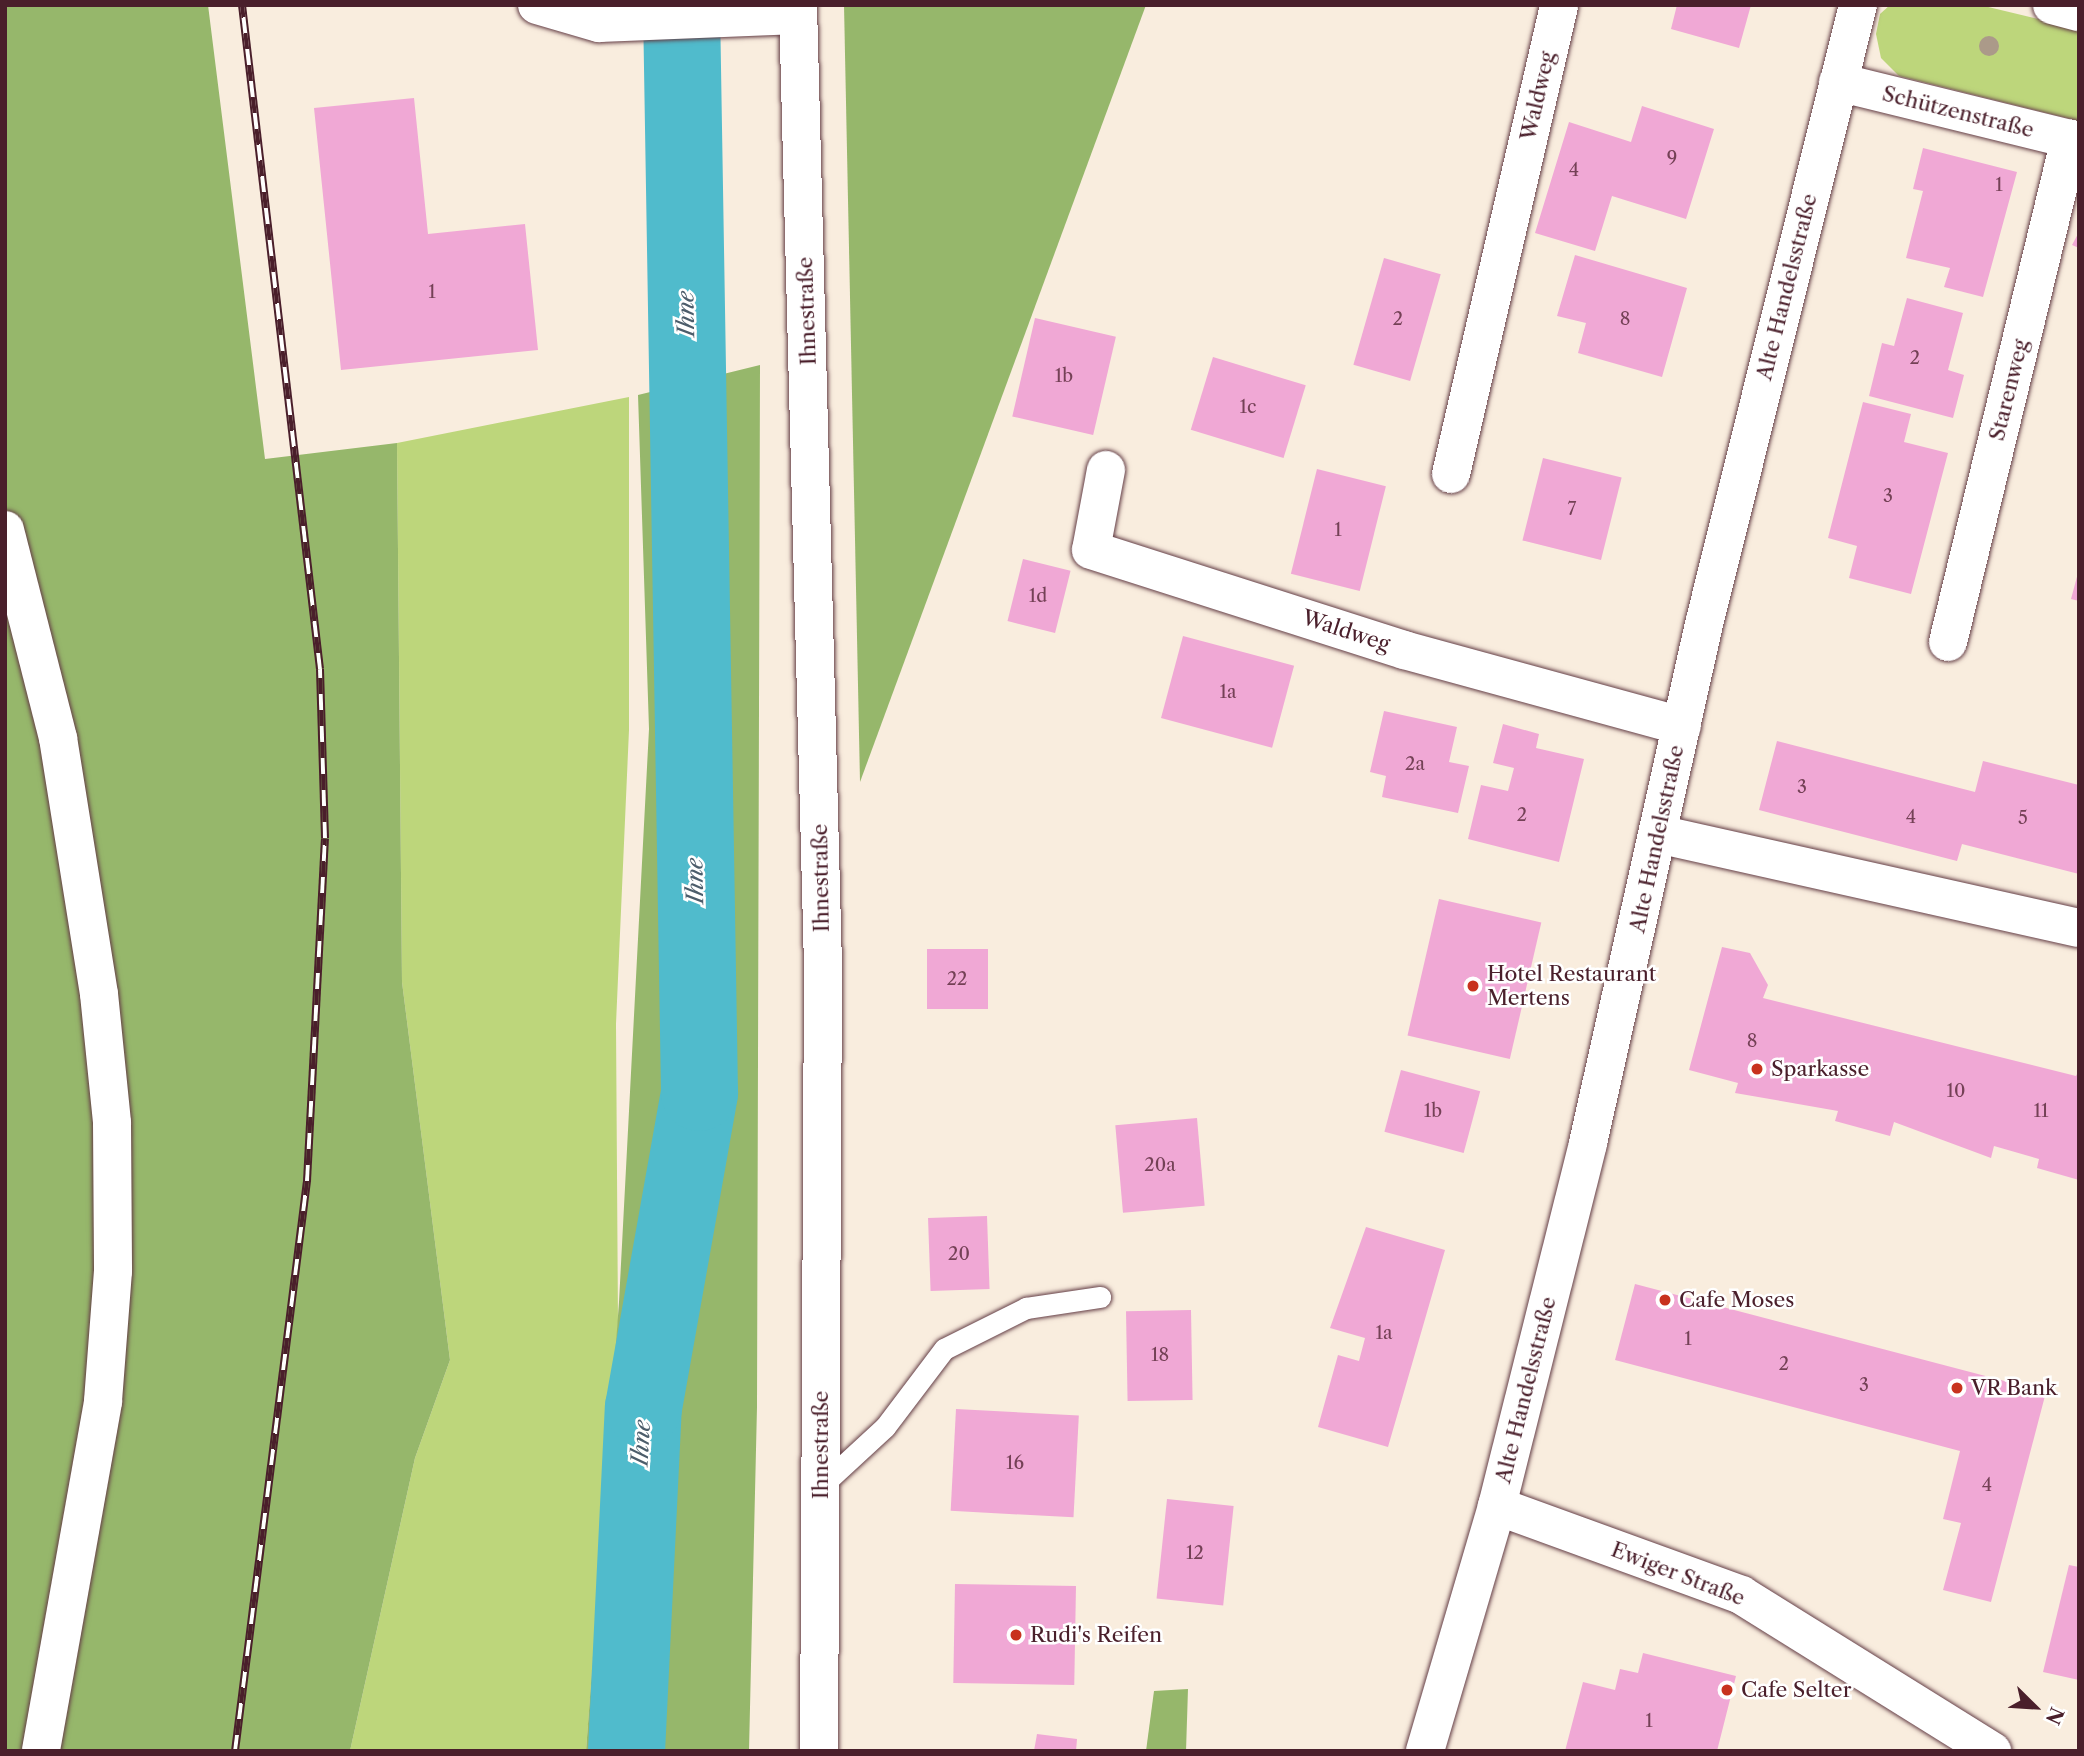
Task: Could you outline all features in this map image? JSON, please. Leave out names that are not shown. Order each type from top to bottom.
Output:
[{"type":"street","points":[[537,5],[599,23],[748,18],[798,10]]},
{"type":"street","name":"Waldweg","points":[[1451,474],[1559,5]]},
{"type":"street","name":"Alte Handelsstraße","points":[[1425,1751],[1497,1506],[1682,726],[1858,5]]},
{"type":"street","points":[[2052,5],[2079,12]]},
{"type":"street","name":"Ihnestraße","points":[[798,10],[822,954],[819,1751]]},
{"type":"street","name":"Schützenstraße","points":[[1838,82],[2074,140]]},
{"type":"street","name":"Starenweg","points":[[1948,642],[2074,140]]},
{"type":"street","name":"Waldweg","points":[[1106,470],[1091,550],[1404,650],[1682,726]]},
{"type":"street","points":[[5,530],[58,738],[99,994],[112,1123],[113,1271],[103,1402],[41,1751]]},
{"type":"street","points":[[1658,834],[2079,928]]},
{"type":"street","name":"Ewiger Straße","points":[[1497,1506],[1741,1595],[1987,1749]]},
{"type":"lane","points":[[821,1486],[886,1427],[944,1349],[1026,1308],[1100,1297]]},
{"type":"green space","points":[[5,5],[208,5],[265,459],[397,443],[402,982],[450,1360],[415,1458],[350,1751],[5,1751]]},
{"type":"green space","points":[[844,5],[1146,5],[860,782]]},
{"type":"green space","points":[[1890,5],[1980,5],[2079,29],[2079,121],[1899,76],[1881,58],[1876,34],[1880,14]]},
{"type":"green space","points":[[760,365],[757,1407],[749,1751],[586,1751],[619,1302],[649,729],[638,395]]},
{"type":"green space","points":[[629,397],[629,730],[616,1024],[618,1322],[586,1751],[350,1751],[415,1458],[450,1360],[402,982],[397,443]]},
{"type":"green space","points":[[1188,1689],[1186,1751],[1146,1751],[1154,1691]]},
{"type":"building","points":[[1677,5],[1751,5],[1739,48],[1671,29]]},
{"type":"building","points":[[414,98],[428,234],[525,224],[538,350],[341,370],[314,108]]},
{"type":"building","points":[[1642,106],[1714,129],[1686,219],[1612,196],[1595,251],[1535,233],[1569,122],[1631,142]]},
{"type":"building","points":[[1923,148],[2017,172],[1983,297],[1944,287],[1950,268],[1906,258],[1923,191],[1913,189]]},
{"type":"building","points":[[2079,232],[2079,248],[2072,245]]},
{"type":"building","points":[[1575,255],[1687,288],[1662,377],[1578,353],[1586,323],[1557,316]]},
{"type":"building","points":[[1384,258],[1441,274],[1410,381],[1353,365]]},
{"type":"building","points":[[1907,298],[1963,313],[1948,370],[1964,375],[1953,418],[1869,396],[1882,343],[1894,346]]},
{"type":"building","points":[[1035,318],[1116,337],[1093,435],[1012,416]]},
{"type":"building","points":[[1213,357],[1306,385],[1284,458],[1191,430]]},
{"type":"building","points":[[1863,402],[1911,414],[1904,442],[1948,453],[1911,594],[1849,578],[1857,546],[1828,538]]},
{"type":"building","points":[[1543,458],[1622,478],[1601,560],[1522,540]]},
{"type":"building","points":[[1317,469],[1386,486],[1360,591],[1291,574]]},
{"type":"building","points":[[1023,559],[1071,571],[1055,633],[1008,621]]},
{"type":"building","points":[[2079,573],[2079,601],[2071,599]]},
{"type":"building","points":[[1183,636],[1294,666],[1272,748],[1161,718]]},
{"type":"building","points":[[1384,711],[1457,727],[1449,762],[1469,766],[1458,813],[1382,797],[1386,776],[1370,772]]},
{"type":"building","points":[[1503,724],[1539,734],[1536,748],[1584,759],[1559,862],[1468,839],[1481,785],[1508,791],[1514,768],[1493,763]]},
{"type":"building","points":[[1777,741],[1975,792],[1983,761],[2079,785],[2079,874],[1962,844],[1957,861],[1759,810]]},
{"type":"building","points":[[1439,899],[1541,923],[1510,1059],[1408,1035]]},
{"type":"building","points":[[1722,947],[1750,953],[1768,985],[1763,998],[2076,1076],[2079,1070],[2079,1180],[2037,1168],[2039,1159],[1994,1146],[1991,1158],[1894,1122],[1890,1136],[1835,1121],[1838,1111],[1735,1093],[1738,1083],[1689,1070]]},
{"type":"building","points":[[927,949],[988,949],[988,1009],[927,1009]]},
{"type":"building","points":[[1401,1070],[1480,1091],[1464,1153],[1384,1132]]},
{"type":"building","points":[[1197,1118],[1205,1206],[1123,1213],[1115,1125]]},
{"type":"building","points":[[987,1216],[990,1289],[931,1291],[928,1218]]},
{"type":"building","points":[[1366,1227],[1445,1250],[1388,1447],[1318,1427],[1338,1355],[1359,1361],[1365,1338],[1330,1328]]},
{"type":"building","points":[[1635,1284],[2046,1392],[1991,1602],[1943,1590],[1961,1523],[1943,1519],[1960,1451],[1615,1360]]},
{"type":"building","points":[[1191,1310],[1193,1400],[1128,1401],[1126,1311]]},
{"type":"building","points":[[956,1409],[1079,1415],[1073,1517],[951,1511]]},
{"type":"building","points":[[1167,1499],[1234,1506],[1223,1605],[1157,1598]]},
{"type":"building","points":[[2069,1565],[2079,1567],[2079,1680],[2043,1672]]},
{"type":"building","name":"Rudi's Reifen","points":[[955,1584],[1076,1586],[1074,1685],[953,1683]]},
{"type":"building","points":[[1643,1653],[1736,1676],[1717,1751],[1565,1751],[1583,1682],[1615,1690],[1620,1669],[1638,1673]]},
{"type":"building","points":[[1037,1734],[1077,1739],[1076,1751],[1034,1751]]},
{"type":"waterway","name":"Ihne","points":[[626,1751],[643,1407],[699,1092],[681,5]]},
{"type":"railway","points":[[235,1751],[307,1181],[325,838],[320,669],[242,5]]},
{"type":"place","name":"Hotel Restaurant Mertens","points":[[1473,986]]},
{"type":"place","name":"Sparkasse","points":[[1757,1069]]},
{"type":"place","name":"Cafe Moses","points":[[1665,1300]]},
{"type":"place","name":"VR Bank","points":[[1957,1388]]},
{"type":"place","name":"Rudi's Reifen","points":[[1016,1635]]},
{"type":"place","name":"Cafe Selter","points":[[1727,1690]]}]
